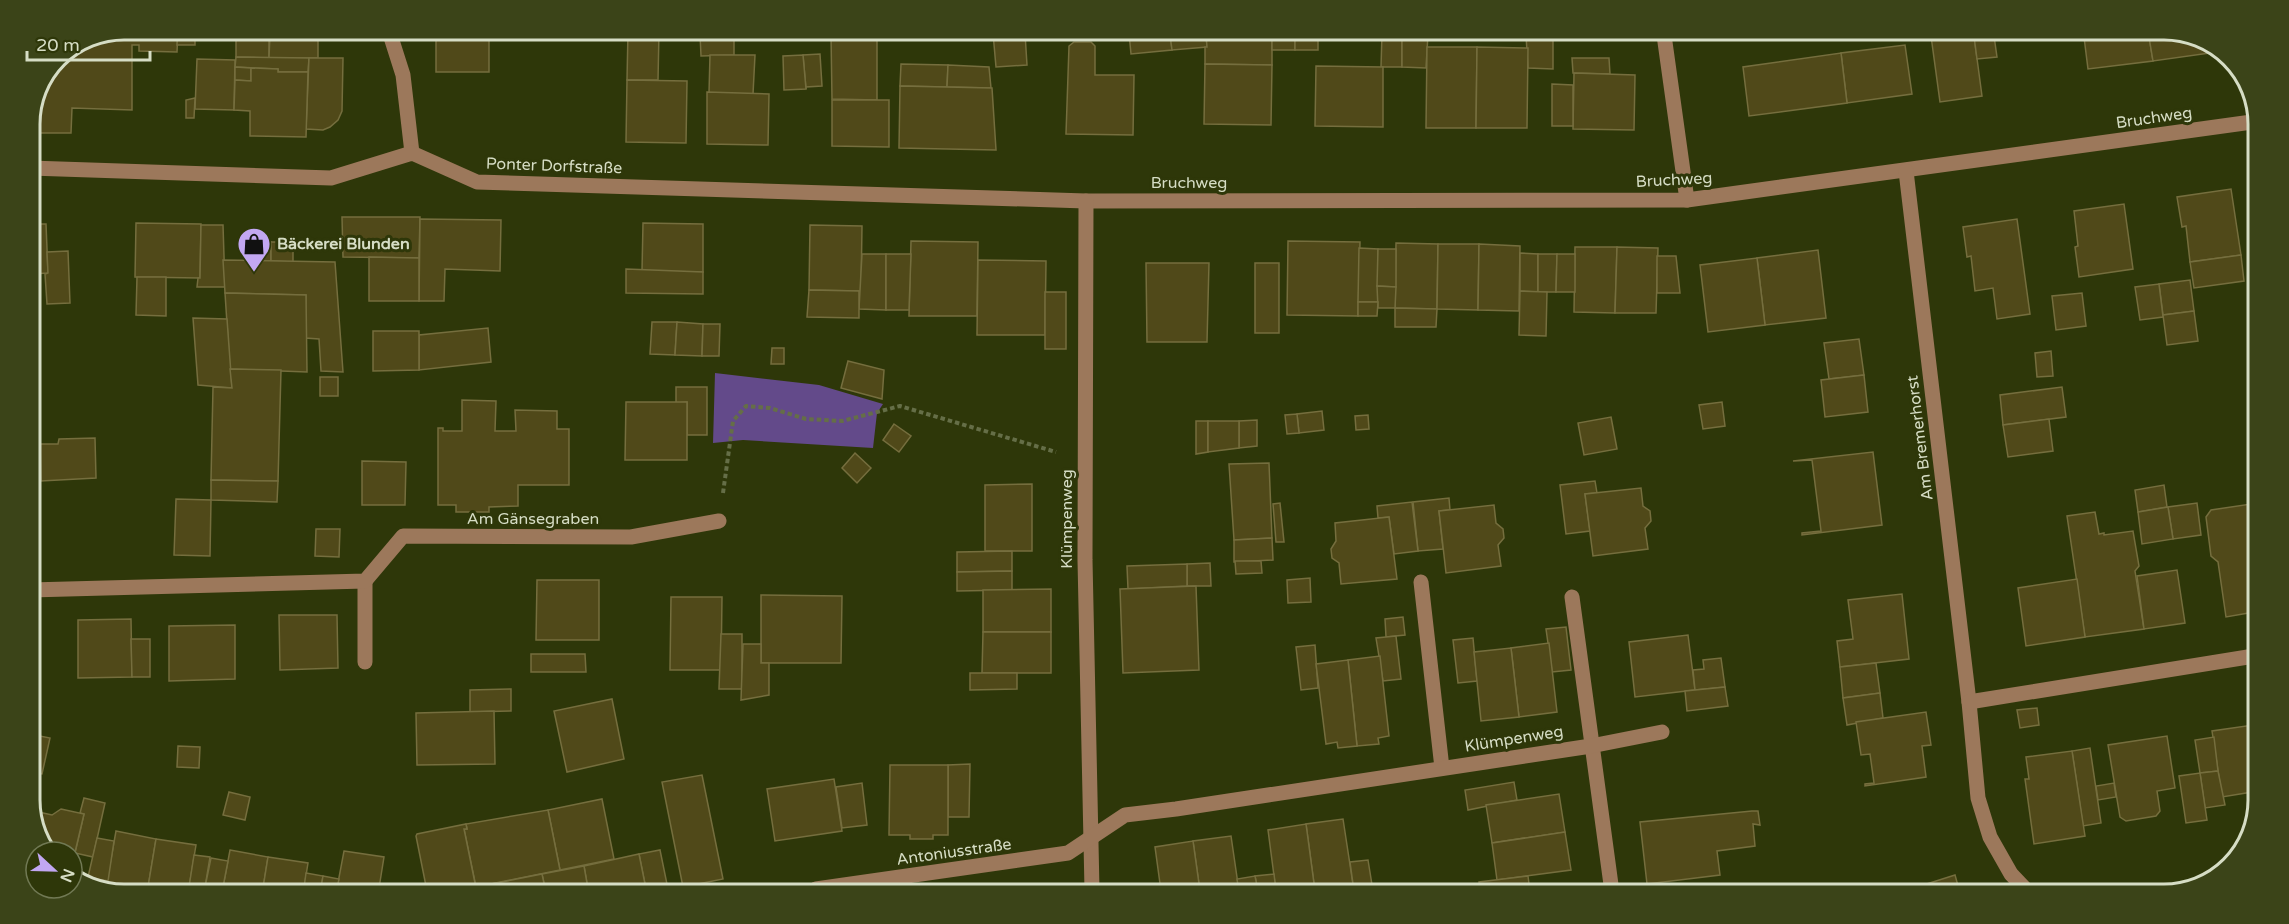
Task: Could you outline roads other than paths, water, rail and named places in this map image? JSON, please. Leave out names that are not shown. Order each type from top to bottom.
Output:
[{"type":"street","points":[[40,168],[331,178],[412,153],[403,75],[392,40]]},
{"type":"street","points":[[1665,40],[1687,200]]},
{"type":"street","name":"Bruchweg","points":[[1086,201],[1687,200],[2248,124]]},
{"type":"street","name":"Ponter Dorfstraße","points":[[412,153],[477,182],[1086,201]]},
{"type":"street","name":"Am Bremerhorst","points":[[1906,171],[1969,702],[1978,798],[1990,837],[2011,874],[2020,884]]},
{"type":"street","name":"Klümpenweg","points":[[1086,201],[1085,461],[1092,884]]},
{"type":"street","name":"Am Gänsegraben","points":[[365,581],[403,536],[631,537],[719,521]]},
{"type":"street","points":[[41,590],[365,581],[365,662]]},
{"type":"street","name":"Klümpenweg","points":[[1421,582],[1442,768]]},
{"type":"street","points":[[1572,597],[1611,884]]},
{"type":"street","points":[[1969,702],[2248,657]]},
{"type":"street","name":"Klümpenweg","points":[[1091,836],[1125,815],[1591,746],[1662,732]]},
{"type":"street","name":"Antoniusstraße","points":[[851,884],[1068,853],[1091,836]]},
{"type":"place","name":"Bäckerei Blunden","points":[[254,273]]}]
